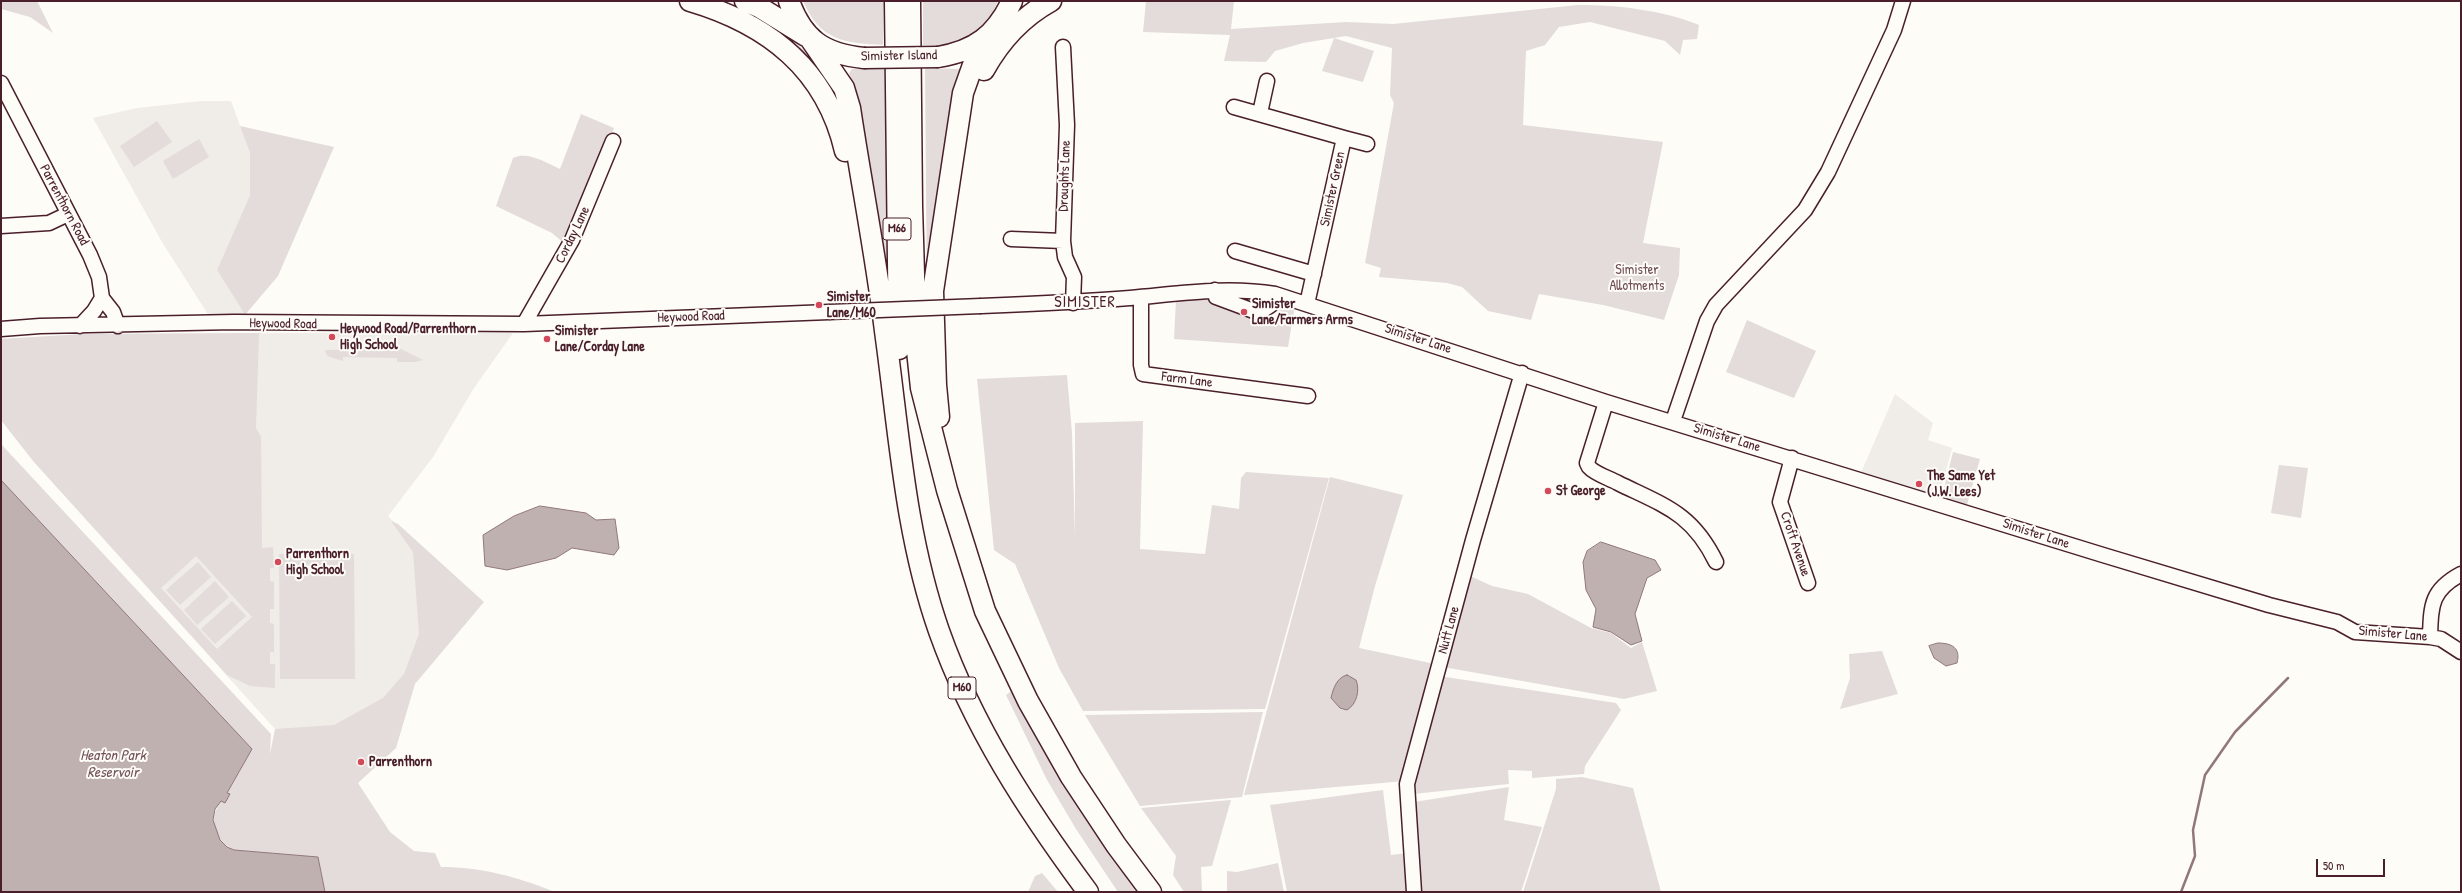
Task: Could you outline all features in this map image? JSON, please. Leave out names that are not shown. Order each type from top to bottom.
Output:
[{"type":"highway","points":[[690,1],[732,15],[767,35],[800,65],[820,90],[840,128],[880,295]]},
{"type":"highway","name":"Simister Island","points":[[745,1],[759,6],[837,54],[864,58],[938,57],[957,54],[989,36],[1003,20],[1012,1]]},
{"type":"highway","points":[[789,1],[810,38],[844,88],[850,108],[880,295],[901,457]]},
{"type":"highway","name":"M66","points":[[895,1],[901,457]]},
{"type":"highway","name":"M66","points":[[910,1],[913,274],[921,388],[947,490]]},
{"type":"highway","points":[[1003,20],[1027,1]]},
{"type":"highway","points":[[941,238],[981,76],[1009,34],[1035,11],[1052,1]]},
{"type":"highway","points":[[989,36],[974,62],[963,93],[933,291],[933,330],[936,385],[947,490],[985,611],[1028,701],[1071,776],[1116,845],[1151,892]]},
{"type":"highway","name":"M60","points":[[901,457],[914,546],[939,632],[960,684],[998,759],[1048,838],[1088,892]]},
{"type":"street","points":[[1673,421],[1707,321],[1716,305],[1805,210],[1828,172],[1894,30],[1903,1]]},
{"type":"street","name":"Droughts Lane","points":[[1063,46],[1067,124],[1063,241],[1065,258],[1074,277],[1073,303]]},
{"type":"street","points":[[1260,113],[1267,81]]},
{"type":"street","name":"Parrenthorn Road","points":[[1,83],[90,255],[99,277],[102,298]]},
{"type":"street","name":"Simister Green","points":[[1234,108],[1260,113],[1344,138],[1307,304]]},
{"type":"street","points":[[1344,138],[1367,144]]},
{"type":"street","name":"Corday Lane","points":[[524,324],[572,240],[613,141]]},
{"type":"street","points":[[1,226],[49,223],[68,214]]},
{"type":"street","points":[[1011,240],[1063,241]]},
{"type":"street","points":[[1235,250],[1314,274]]},
{"type":"street","points":[[1215,290],[1216,297],[1259,313],[1271,305],[1275,294]]},
{"type":"street","name":"Simister Lane","points":[[981,306],[1073,303],[1215,290],[1249,290],[1275,294],[1522,373],[1606,402],[1673,421],[2268,605],[2337,622],[2355,632],[2441,639],[2461,652]]},
{"type":"street","name":"Farm Lane","points":[[1141,297],[1140,365],[1143,374],[1308,396]]},
{"type":"street","points":[[80,326],[94,311],[102,298],[113,312],[118,326]]},
{"type":"street","name":"Heywood Road","points":[[1,329],[234,322],[524,324],[981,306]]},
{"type":"street","name":"Nutt Lane","points":[[1414,892],[1407,784],[1473,540],[1522,373]]},
{"type":"street","points":[[1606,402],[1588,462],[1589,467],[1671,509],[1686,520],[1699,531],[1716,562]]},
{"type":"street","name":"Croft Avenue","points":[[1792,458],[1780,502],[1808,583]]},
{"type":"street","points":[[2430,637],[2431,606],[2440,587],[2461,574]]},
{"type":"shaded area","points":[[201,101],[231,101],[250,153],[250,195],[217,270],[245,315],[209,316],[162,242],[93,118],[137,108]]},
{"type":"shaded area","name":"Parrenthorn High School","points":[[513,333],[474,388],[433,457],[388,516],[477,607],[417,675],[344,798],[275,729],[34,462],[1,420],[1,339],[85,334]]},
{"type":"shaded area","points":[[1895,394],[1933,423],[1928,440],[1952,448],[1938,501],[1860,475]]},
{"type":"green space","points":[[1,1],[37,1],[53,33],[30,17],[1,9]]},
{"type":"green space","points":[[721,1],[752,14],[782,32],[809,55],[831,82],[837,95],[843,117]]},
{"type":"green space","points":[[803,1],[884,1],[883,45],[845,41],[835,37],[826,32],[817,24]]},
{"type":"green space","points":[[923,1],[998,1],[987,21],[977,33],[971,38],[958,44],[945,46],[923,45]]},
{"type":"green space","name":"Simister Allotments","points":[[1146,1],[1234,1],[1231,29],[1346,22],[1393,24],[1578,5],[1640,9],[1699,25],[1697,39],[1683,40],[1680,55],[1665,41],[1590,22],[1559,27],[1545,45],[1526,51],[1523,125],[1663,142],[1643,243],[1680,248],[1679,275],[1664,320],[1603,305],[1539,294],[1531,320],[1488,311],[1462,287],[1447,283],[1379,277],[1381,268],[1365,263],[1394,103],[1390,95],[1392,48],[1346,36],[1303,43],[1275,51],[1266,62],[1224,61],[1230,35],[1143,32]]},
{"type":"green space","points":[[1334,38],[1374,51],[1363,82],[1322,71]]},
{"type":"green space","points":[[925,68],[960,69],[935,230],[927,300]]},
{"type":"green space","points":[[852,69],[887,69],[889,286],[870,178],[861,105],[849,73]]},
{"type":"green space","points":[[581,114],[614,128],[565,244],[552,233],[496,206],[513,158],[519,156],[531,157],[560,169]]},
{"type":"green space","points":[[157,121],[172,142],[134,167],[120,146]]},
{"type":"green space","points":[[240,126],[334,147],[278,276],[245,315],[217,270],[250,195],[250,153]]},
{"type":"green space","points":[[199,139],[209,157],[173,179],[163,161]]},
{"type":"green space","points":[[1199,298],[1214,301],[1251,319],[1264,322],[1276,317],[1283,302],[1295,305],[1288,347],[1174,339],[1176,300]]},
{"type":"green space","points":[[1747,320],[1816,351],[1794,398],[1726,372]]},
{"type":"green space","points":[[259,333],[256,428],[261,437],[262,548],[273,547],[274,568],[270,568],[270,581],[274,582],[274,609],[270,609],[270,623],[274,624],[274,652],[270,652],[270,664],[275,664],[275,688],[250,686],[227,675],[34,462],[1,420],[1,339],[85,334]],"holes":[[[196,556],[252,617],[217,649],[161,588]]]},
{"type":"green space","points":[[401,349],[423,360],[415,362],[397,362],[397,358],[343,357],[343,361],[327,356],[325,350]]},
{"type":"green space","points":[[1067,375],[1072,433],[1075,537],[1075,423],[1143,421],[1140,549],[1205,554],[1212,505],[1239,509],[1241,478],[1246,472],[1329,478],[1265,709],[1083,711],[1059,668],[1015,564],[994,550],[977,379]]},
{"type":"green space","points":[[1,444],[271,734],[270,754],[275,729],[334,725],[383,698],[404,674],[419,634],[413,552],[391,521],[398,524],[484,602],[415,684],[396,748],[358,783],[390,832],[414,851],[435,853],[441,867],[471,869],[513,877],[555,892],[325,892],[318,857],[234,850],[227,846],[217,835],[214,822],[215,815],[221,801],[225,802],[230,795],[227,793],[252,749],[1,480]]},
{"type":"green space","points":[[1953,452],[1980,459],[1966,508],[1941,500]]},
{"type":"green space","points":[[2279,465],[2308,468],[2301,518],[2271,513]]},
{"type":"green space","points":[[1330,477],[1403,495],[1375,586],[1359,648],[1435,664],[1405,781],[1244,795]]},
{"type":"green space","points":[[279,554],[354,554],[355,679],[280,679]]},
{"type":"green space","points":[[198,562],[211,577],[180,605],[166,590]]},
{"type":"green space","points":[[1468,575],[1492,586],[1528,594],[1591,628],[1611,633],[1631,648],[1642,642],[1657,691],[1624,699],[1443,667]]},
{"type":"green space","points":[[215,581],[229,597],[197,625],[184,610]]},
{"type":"green space","points":[[232,601],[246,616],[215,644],[201,629]]},
{"type":"green space","points":[[1882,651],[1898,694],[1840,709],[1850,678],[1849,654]]},
{"type":"green space","points":[[1439,676],[1616,703],[1621,710],[1585,766],[1584,774],[1532,778],[1532,771],[1508,770],[1509,784],[1413,794],[1413,774]]},
{"type":"green space","points":[[1011,691],[1062,783],[1136,892],[1118,892],[1076,829],[1047,780],[1006,695]]},
{"type":"green space","points":[[1263,712],[1242,797],[1140,806],[1085,715]]},
{"type":"green space","points":[[1582,777],[1633,788],[1661,892],[1523,892],[1556,789],[1556,779]]},
{"type":"green space","points":[[1509,787],[1504,820],[1542,827],[1521,892],[1420,892],[1414,802]]},
{"type":"green space","points":[[1383,790],[1391,855],[1407,853],[1409,892],[1287,892],[1270,805]]},
{"type":"green space","points":[[1231,800],[1212,866],[1201,867],[1202,892],[1184,892],[1173,875],[1176,856],[1141,808]]},
{"type":"green space","points":[[1278,863],[1284,892],[1227,892],[1227,871],[1237,872]]},
{"type":"green space","points":[[1042,873],[1058,892],[1028,892],[1035,876]]},
{"type":"water","name":"Heaton Park Reservoir","points":[[1,480],[252,749],[227,793],[230,794],[225,803],[221,801],[215,809],[213,820],[220,840],[227,847],[234,850],[318,857],[325,892],[1,892]]},
{"type":"water","points":[[540,506],[586,513],[596,520],[615,519],[619,548],[614,555],[572,548],[556,558],[507,570],[485,566],[483,535],[514,516]]},
{"type":"water","points":[[1601,542],[1655,560],[1661,570],[1647,578],[1635,614],[1642,641],[1631,645],[1611,632],[1593,627],[1596,609],[1586,590],[1583,562],[1587,551]]},
{"type":"water","points":[[1938,643],[1951,645],[1954,647],[1958,654],[1957,663],[1946,666],[1934,658],[1929,646]]},
{"type":"water","points":[[1347,675],[1356,680],[1358,692],[1355,701],[1347,710],[1340,708],[1331,698],[1334,687],[1338,681]]},
{"type":"waterway","points":[[2181,892],[2195,856],[2193,830],[2205,775],[2235,732],[2288,678]]},
{"type":"place","name":"Simister Lane/M60","points":[[819,305]]},
{"type":"place","name":"Simister Lane/Farmers Arms","points":[[1244,312]]},
{"type":"place","name":"Heywood Road/Parrenthorn High School","points":[[332,337]]},
{"type":"place","name":"Simister Lane/Corday Lane","points":[[547,339]]},
{"type":"place","name":"The Same Yet (J.W. Lees)","points":[[1919,484]]},
{"type":"place","name":"St George","points":[[1548,491]]},
{"type":"place","name":"Parrenthorn High School","points":[[278,562]]},
{"type":"place","name":"Parrenthorn","points":[[361,762]]},
{"type":"district","name":"SIMISTER","points":[[1085,303]]}]
